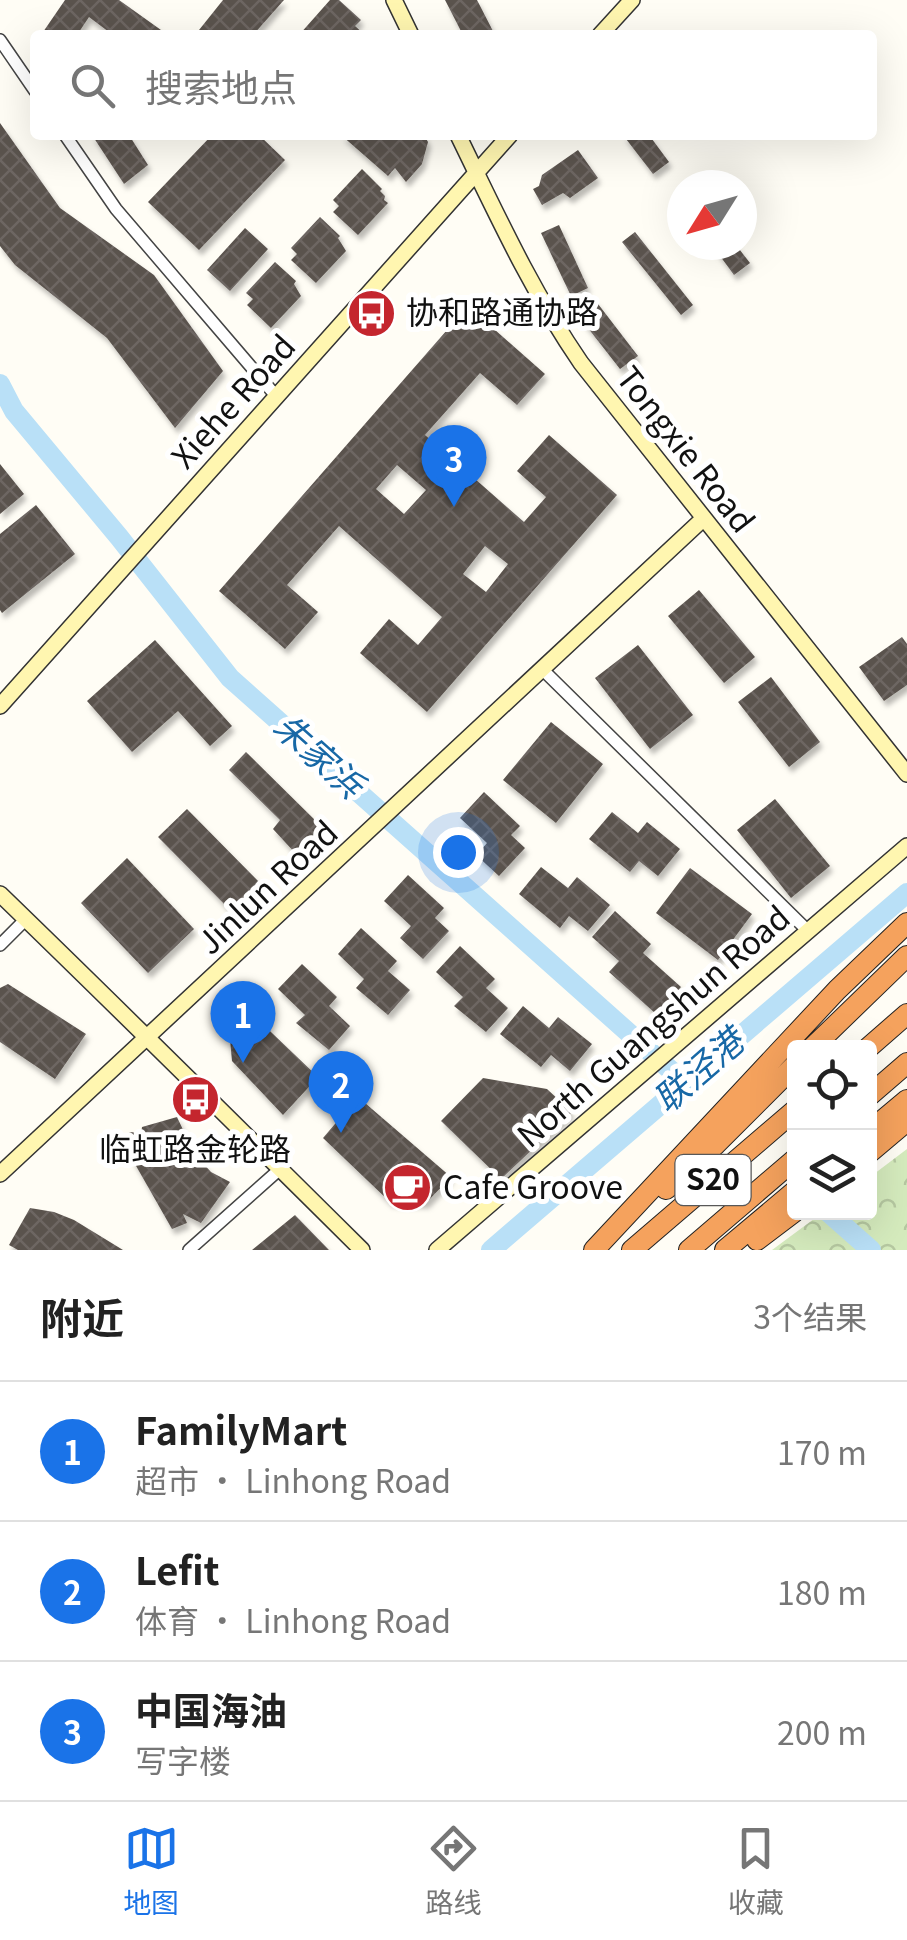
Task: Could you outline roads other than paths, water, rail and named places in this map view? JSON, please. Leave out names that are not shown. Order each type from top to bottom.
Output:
[{"type":"highway","points":[[595,1250],[824,1004],[907,923]]},
{"type":"highway","points":[[820,1040],[907,956]]},
{"type":"highway","points":[[877,1040],[907,1014]]},
{"type":"highway","points":[[877,1090],[907,1063]]},
{"type":"highway","points":[[595,1250],[716,1144],[787,1073]]},
{"type":"highway","points":[[877,1124],[907,1100]]},
{"type":"highway","name":"S20","points":[[632,1250],[787,1117]]},
{"type":"highway","points":[[877,1146],[907,1122]]},
{"type":"highway","name":"S20","points":[[689,1250],[787,1166]]},
{"type":"highway","points":[[725,1250],[787,1198]]},
{"type":"highway","points":[[743,1250],[787,1217]]},
{"type":"street","points":[[394,0],[409,30]]},
{"type":"street","points":[[605,30],[632,0]]},
{"type":"street","points":[[0,40],[30,84]]},
{"type":"street","points":[[68,140],[116,209],[276,396]]},
{"type":"street","name":"Tongxie Road","points":[[460,140],[526,274],[562,336],[907,774]]},
{"type":"street","name":"Xiehe Road","points":[[0,706],[506,140]]},
{"type":"street","name":"Jinlun Road","points":[[0,1174],[704,518]]},
{"type":"street","points":[[542,669],[808,931]]},
{"type":"street","name":"North Guangshun Road","points":[[437,1250],[907,846]]},
{"type":"street","points":[[0,894],[362,1250]]},
{"type":"street","points":[[0,945],[26,920]]},
{"type":"street","points":[[188,1250],[280,1168]]},
{"type":"waterway","name":"朱家浜","points":[[0,384],[14,411],[230,678],[685,1083]]},
{"type":"waterway","name":"联泾港","points":[[491,1250],[907,893]]},
{"type":"waterway","points":[[837,1220],[871,1250]]},
{"type":"place","name":"协和路通协路","points":[[371,313]]},
{"type":"place","name":"中国海油","points":[[454,507]]},
{"type":"place","name":"FamilyMart","points":[[243,1063]]},
{"type":"place","name":"临虹路金轮路","points":[[195,1100]]},
{"type":"place","name":"Lefit","points":[[341,1133]]},
{"type":"place","name":"Cafe Groove","points":[[408,1188]]}]
